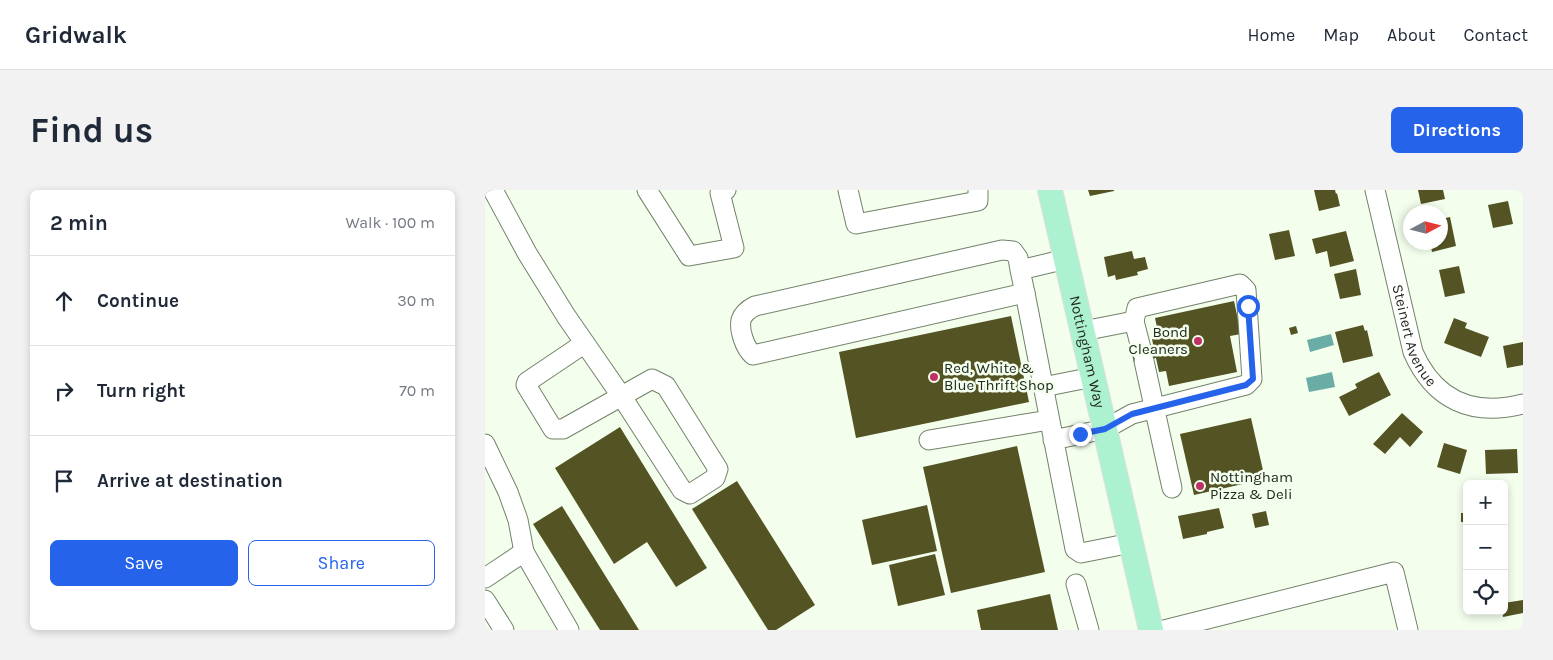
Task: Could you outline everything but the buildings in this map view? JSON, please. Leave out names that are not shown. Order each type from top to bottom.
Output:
[{"type":"main road","name":"Nottingham Way","points":[[1050,190],[1151,630]]},
{"type":"street","points":[[493,190],[527,253],[585,343],[622,397],[682,490],[690,494],[715,478],[719,469],[666,386],[652,379],[622,397],[563,430],[553,429],[526,385],[527,382],[585,343]]},
{"type":"street","points":[[647,190],[689,256],[734,248],[720,193],[726,190]]},
{"type":"street","points":[[848,190],[856,224],[978,201],[978,190]]},
{"type":"street","name":"Steinert Avenue","points":[[1375,190],[1413,352],[1420,368],[1429,381],[1442,393],[1460,403],[1480,409],[1500,409],[1523,404]]},
{"type":"street","points":[[1025,293],[753,355],[747,350],[742,335],[741,320],[748,310],[755,306],[1003,250],[1013,251],[1018,258],[1020,270],[1025,293],[1043,387],[1049,420],[1075,549],[1081,553],[1131,543]]},
{"type":"street","points":[[1020,270],[1066,259]]},
{"type":"street","points":[[1053,440],[1105,429],[1132,414],[1154,409],[1246,385],[1253,379],[1246,290],[1240,284],[1137,308],[1135,321],[1154,409],[1172,488]]},
{"type":"street","points":[[1083,332],[1135,321]]},
{"type":"street","points":[[1043,387],[1093,377]]},
{"type":"street","points":[[929,440],[1049,420]]},
{"type":"street","points":[[485,444],[508,492],[518,520],[524,552],[569,630]]},
{"type":"street","points":[[485,578],[524,552]]},
{"type":"street","points":[[1163,630],[1394,572],[1408,630]]},
{"type":"street","points":[[1077,584],[1089,630]]},
{"type":"street","points":[[485,600],[504,630]]},
{"type":"water","points":[[1331,334],[1334,345],[1310,352],[1307,340]]},
{"type":"water","points":[[1332,372],[1335,387],[1309,392],[1306,378]]},
{"type":"place","name":"Bond Cleaners","points":[[1198,341]]},
{"type":"place","name":"Red, White & Blue Thrift Shop","points":[[934,377]]},
{"type":"place","name":"Nottingham Pizza & Deli","points":[[1200,486]]},
{"type":"route","points":[[1080,434],[1105,429],[1132,414],[1246,385],[1253,379],[1248,306]]}]
